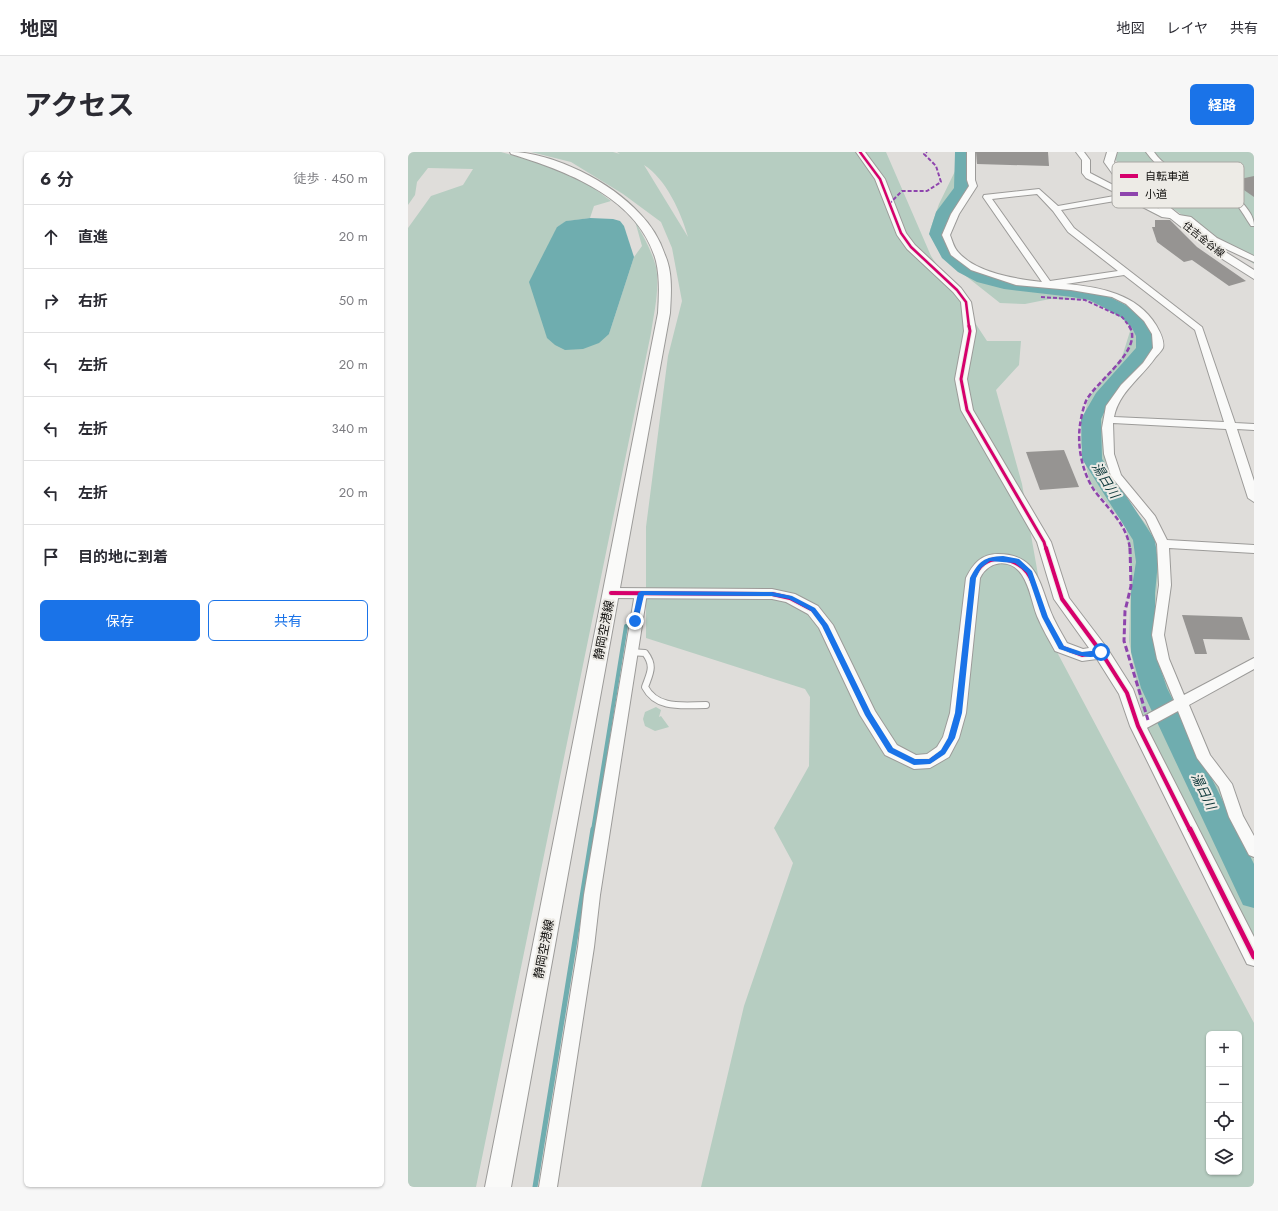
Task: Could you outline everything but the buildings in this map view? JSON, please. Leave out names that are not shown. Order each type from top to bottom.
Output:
[{"type":"main road","name":"静岡空港線","points":[[498,1187],[664,313],[665,289],[663,267],[660,255],[646,227],[631,210],[601,187],[578,175],[533,157],[515,152]]},
{"type":"main road","name":"住吉金谷線","points":[[1112,152],[1109,162],[1112,166]]},
{"type":"main road","name":"住吉金谷線","points":[[1164,208],[1220,253],[1254,275]]},
{"type":"street","points":[[860,152],[880,179],[901,233],[911,246],[957,290],[966,302],[970,331],[962,379],[967,410],[1044,542],[1062,599],[1101,652],[1127,692],[1138,726],[1254,957]]},
{"type":"street","points":[[971,152],[971,180],[973,186],[955,214],[946,235],[954,253],[974,268],[1016,282],[1048,284],[1114,295],[1129,302],[1148,319],[1157,334],[1158,348],[1146,365],[1124,388],[1111,406],[1108,420],[1108,454],[1116,476],[1151,519],[1163,544],[1165,585],[1158,635],[1163,659],[1204,758],[1225,784],[1236,817],[1254,850]]},
{"type":"street","points":[[1080,152],[1086,160],[1086,173],[1112,188]]},
{"type":"street","points":[[1150,152],[1156,162]]},
{"type":"street","points":[[1048,284],[987,197],[1039,191],[1056,209],[1071,230],[1199,329],[1254,498]]},
{"type":"street","points":[[1056,209],[1112,199]]},
{"type":"street","points":[[1153,208],[1165,215],[1174,215],[1191,219],[1214,239],[1254,259]]},
{"type":"street","points":[[1241,208],[1254,224]]},
{"type":"street","points":[[1048,284],[1126,272]]},
{"type":"street","points":[[1108,420],[1254,427]]},
{"type":"street","points":[[1163,544],[1254,549]]},
{"type":"street","points":[[611,593],[772,594],[790,598],[813,610],[825,625],[868,715],[882,738],[891,750],[914,762],[930,761],[943,752],[951,738],[958,713],[973,578],[979,567],[989,559],[1003,558],[1017,561],[1029,572],[1045,617],[1061,647],[1082,655],[1101,652]]},
{"type":"street","points":[[548,1187],[630,652],[641,593]]},
{"type":"street","points":[[1138,726],[1254,663]]},
{"type":"lane","points":[[630,652],[645,653],[650,660],[652,671],[645,687],[648,695],[655,702],[665,704],[706,705]]},
{"type":"green space","points":[[408,152],[501,152],[536,162],[566,174],[591,186],[611,201],[594,206],[590,218],[567,221],[557,227],[609,334],[634,257],[642,246],[635,221],[652,255],[657,275],[656,300],[651,333],[476,1187],[408,1187],[408,228],[431,196],[463,185],[473,169],[428,168],[417,182],[415,195],[408,205]]},
{"type":"green space","points":[[531,152],[613,152],[620,154],[617,152],[886,152],[931,256],[987,341],[1021,341],[1019,365],[996,390],[1022,484],[1049,637],[1254,1023],[1254,1187],[701,1187],[744,1006],[793,863],[774,828],[809,766],[810,697],[805,689],[646,638],[646,527],[668,356],[682,301],[672,248],[661,222],[623,194],[571,162]],"holes":[[[644,165],[652,171],[666,187],[672,197],[688,237]]]},
{"type":"green space","points":[[958,152],[969,152],[967,188],[943,235],[952,254],[976,272],[1010,283],[1105,295],[1127,303],[1142,317],[1157,338],[1145,363],[1125,381],[1103,412],[1106,474],[1152,532],[1159,566],[1153,631],[1168,687],[1254,859],[1254,939],[1144,723],[1129,641],[1131,572],[1126,526],[1090,483],[1080,440],[1088,398],[1122,357],[1131,328],[1119,314],[1085,300],[1050,299],[1025,304],[1000,303],[943,258],[930,230],[939,204],[959,163]]},
{"type":"green space","points":[[1118,152],[1254,152],[1254,264],[1172,208],[1244,208],[1244,162],[1117,162],[1115,159]]},
{"type":"green space","points":[[656,707],[661,710],[659,717],[661,716],[669,727],[655,731],[645,726],[643,719],[645,712]]},
{"type":"water","points":[[590,218],[613,219],[620,221],[624,226],[634,257],[609,334],[599,343],[583,349],[565,350],[555,345],[547,338],[529,282],[557,227],[566,221]]},
{"type":"waterway","name":"湯日川","points":[[962,152],[961,188],[944,212],[937,234],[948,254],[964,269],[983,278],[1004,284],[1072,292],[1097,297],[1128,315],[1138,324],[1143,332],[1145,338],[1145,349],[1103,397],[1091,419],[1092,459],[1107,485],[1144,540],[1147,562],[1143,593],[1143,652],[1154,688],[1254,895]]},
{"type":"waterway","points":[[593,830],[626,626]]},
{"type":"waterway","points":[[535,1187],[593,829]]},
{"type":"marked path","points":[[889,204],[902,191],[927,191],[941,182],[936,166],[924,154],[927,152]]},
{"type":"marked path","points":[[1041,297],[1085,300],[1122,317],[1131,328],[1133,338],[1129,349],[1086,401],[1080,426],[1079,450],[1093,488],[1124,527],[1129,538],[1131,555],[1131,586],[1125,611],[1124,641],[1148,720]]},
{"type":"cycle path","points":[[860,152],[880,179],[901,233],[911,247],[957,290],[966,302],[970,331],[961,379],[967,410],[1044,542],[1062,599],[1101,652],[1127,693],[1138,726],[1254,957]]},
{"type":"cycle path","points":[[611,593],[772,594],[790,598],[813,610],[825,625],[868,715],[891,750],[914,762],[930,761],[943,752],[951,738],[958,713],[973,578],[982,564],[993,559],[1010,560],[1019,564],[1026,570],[1031,578],[1045,617],[1061,647],[1082,655],[1101,652]]},
{"type":"route","points":[[635,621],[641,593],[744,593],[772,594],[790,598],[813,610],[825,625],[868,715],[882,738],[891,750],[914,762],[930,761],[943,752],[951,738],[958,713],[973,578],[979,567],[989,559],[1003,558],[1017,561],[1029,572],[1045,617],[1061,647],[1082,655],[1101,652]]}]
